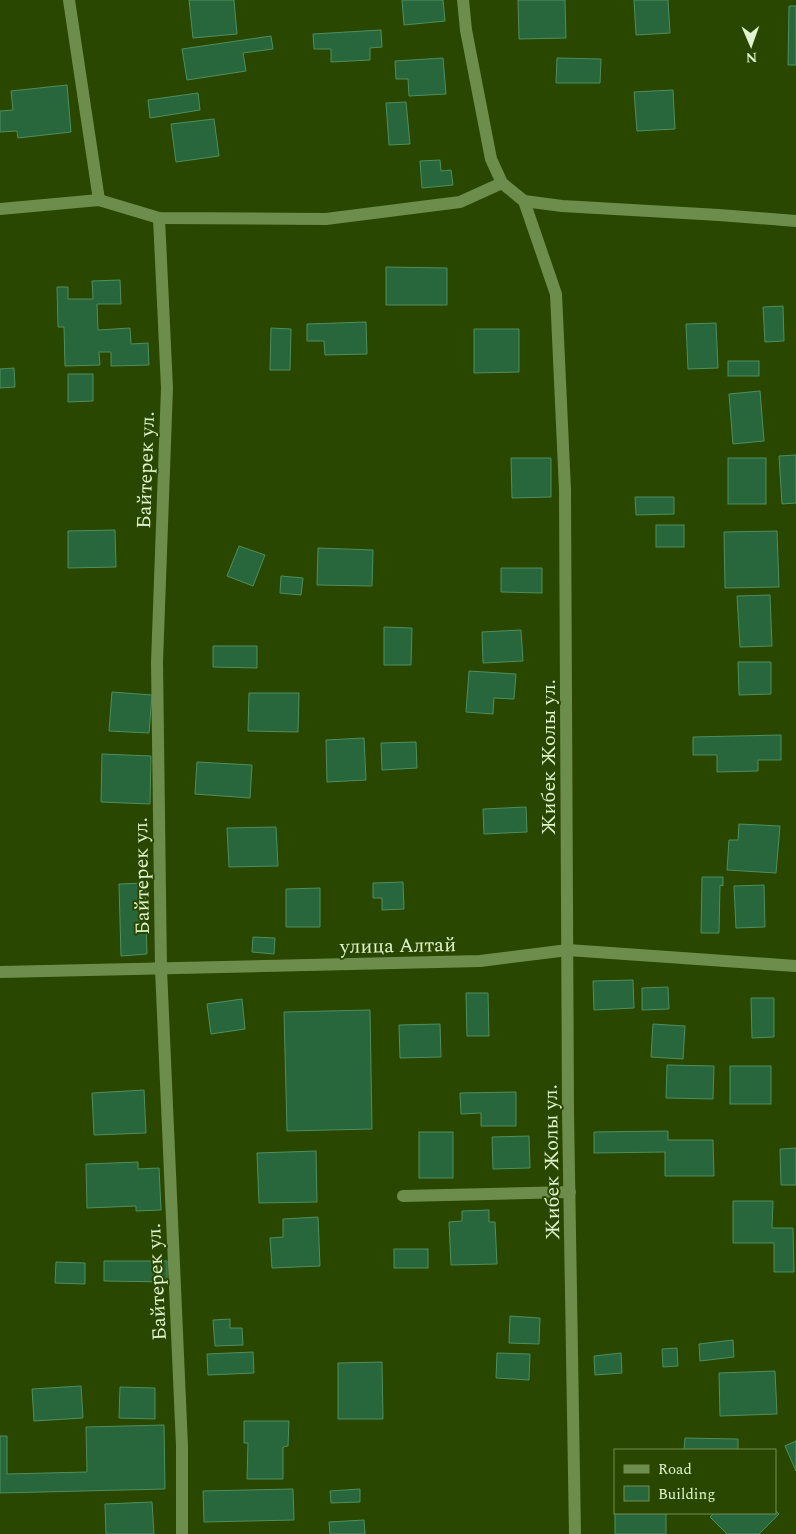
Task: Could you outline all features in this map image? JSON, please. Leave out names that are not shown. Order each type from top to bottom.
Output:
[{"type":"street","points":[[69,0],[99,200]]},
{"type":"street","points":[[463,0],[466,30],[491,159],[502,183],[524,201],[562,206],[796,221]]},
{"type":"street","points":[[0,209],[99,200],[159,218],[326,219],[460,202],[502,183]]},
{"type":"street","name":"Жибек Жолы ул.","points":[[524,201],[556,294],[565,490],[568,1112],[576,1534]]},
{"type":"street","name":"Байтерек ул.","points":[[159,218],[167,388],[157,662],[161,969],[182,1446],[182,1534]]},
{"type":"street","name":"улица Алтай","points":[[0,972],[480,961],[568,950],[796,966]]},
{"type":"street","points":[[403,1196],[570,1192]]},
{"type":"building","points":[[189,0],[234,0],[237,34],[193,38]]},
{"type":"building","points":[[402,0],[443,0],[445,21],[404,25]]},
{"type":"building","points":[[518,0],[565,0],[566,38],[519,39]]},
{"type":"building","points":[[634,0],[668,0],[670,33],[636,35]]},
{"type":"building","points":[[789,6],[796,6],[796,65],[788,65]]},
{"type":"building","points":[[381,30],[382,47],[370,48],[370,60],[331,62],[331,49],[314,49],[313,34]]},
{"type":"building","points":[[271,36],[273,49],[243,53],[246,71],[187,80],[182,49]]},
{"type":"building","points":[[443,58],[446,94],[409,96],[408,79],[396,79],[395,61]]},
{"type":"building","points":[[557,58],[601,59],[600,83],[556,83]]},
{"type":"building","points":[[67,85],[71,132],[18,138],[17,131],[0,132],[0,111],[13,110],[11,91]]},
{"type":"building","points":[[673,90],[675,129],[637,131],[634,92]]},
{"type":"building","points":[[198,93],[200,110],[150,118],[148,100]]},
{"type":"building","points":[[406,102],[410,144],[389,145],[386,103]]},
{"type":"building","points":[[214,119],[219,156],[176,162],[171,124]]},
{"type":"building","points":[[440,160],[441,171],[451,170],[453,185],[422,188],[420,161]]},
{"type":"building","points":[[386,267],[447,268],[447,305],[386,305]]},
{"type":"building","points":[[120,280],[121,304],[97,304],[98,330],[130,328],[131,344],[148,343],[149,365],[111,366],[111,352],[99,352],[100,365],[65,366],[64,327],[58,327],[57,287],[68,287],[68,299],[93,299],[92,281]]},
{"type":"building","points":[[783,306],[784,341],[765,342],[763,307]]},
{"type":"building","points":[[366,322],[367,354],[325,355],[324,341],[307,341],[307,324]]},
{"type":"building","points":[[716,323],[718,368],[688,369],[686,324]]},
{"type":"building","points":[[271,328],[291,329],[290,370],[270,370]]},
{"type":"building","points":[[474,329],[519,329],[519,372],[474,373]]},
{"type":"building","points":[[728,361],[759,361],[759,376],[728,376]]},
{"type":"building","points":[[14,368],[15,387],[0,388],[0,369]]},
{"type":"building","points":[[68,374],[93,374],[93,401],[68,402]]},
{"type":"building","points":[[760,391],[764,441],[733,444],[729,394]]},
{"type":"building","points":[[796,455],[796,503],[782,504],[779,456]]},
{"type":"building","points":[[511,458],[551,458],[551,497],[512,498]]},
{"type":"building","points":[[728,458],[766,458],[766,504],[728,504]]},
{"type":"building","points":[[635,497],[674,497],[674,514],[636,515]]},
{"type":"building","points":[[656,525],[684,525],[684,547],[656,547]]},
{"type":"building","points":[[115,530],[116,567],[68,568],[68,531]]},
{"type":"building","points":[[777,531],[779,587],[725,588],[724,532]]},
{"type":"building","points":[[239,546],[265,555],[253,586],[227,576]]},
{"type":"building","points":[[318,548],[373,550],[372,586],[317,585]]},
{"type":"building","points":[[501,568],[542,568],[542,593],[501,592]]},
{"type":"building","points":[[281,576],[303,578],[301,595],[280,593]]},
{"type":"building","points":[[770,595],[772,646],[740,647],[737,596]]},
{"type":"building","points":[[384,627],[412,628],[411,665],[384,665]]},
{"type":"building","points":[[521,630],[523,661],[483,663],[482,632]]},
{"type":"building","points":[[213,646],[257,646],[257,668],[213,667]]},
{"type":"building","points":[[738,662],[771,662],[771,694],[739,695]]},
{"type":"building","points":[[469,671],[516,674],[514,699],[494,698],[493,714],[466,712]]},
{"type":"building","points":[[112,692],[152,695],[149,733],[109,731]]},
{"type":"building","points":[[249,693],[299,693],[298,732],[248,731]]},
{"type":"building","points":[[781,735],[781,760],[758,760],[758,771],[717,772],[717,755],[693,755],[693,737]]},
{"type":"building","points":[[364,738],[366,780],[327,782],[326,740]]},
{"type":"building","points":[[416,742],[417,768],[382,770],[381,743]]},
{"type":"building","points":[[102,754],[151,756],[150,804],[101,802]]},
{"type":"building","points":[[197,762],[252,765],[250,798],[195,794]]},
{"type":"building","points":[[526,807],[527,832],[484,834],[483,809]]},
{"type":"building","points":[[739,824],[780,826],[776,873],[727,870],[729,840],[738,840]]},
{"type":"building","points":[[276,827],[278,866],[229,867],[227,828]]},
{"type":"building","points":[[702,877],[723,877],[723,886],[720,885],[719,933],[701,933]]},
{"type":"building","points":[[403,882],[404,909],[382,910],[382,898],[373,898],[373,883]]},
{"type":"building","points":[[145,883],[147,954],[121,956],[119,884]]},
{"type":"building","points":[[764,885],[765,927],[736,928],[734,886]]},
{"type":"building","points":[[320,888],[320,927],[286,927],[286,889]]},
{"type":"building","points":[[253,937],[275,938],[274,954],[252,952]]},
{"type":"building","points":[[633,980],[634,1008],[594,1010],[593,981]]},
{"type":"building","points":[[668,987],[669,1009],[642,1010],[642,988]]},
{"type":"building","points":[[466,993],[488,993],[489,1036],[467,1036]]},
{"type":"building","points":[[751,998],[774,998],[774,1037],[752,1038]]},
{"type":"building","points":[[242,999],[245,1029],[211,1034],[207,1004]]},
{"type":"building","points":[[370,1010],[372,1129],[287,1131],[284,1012]]},
{"type":"building","points":[[440,1024],[441,1057],[400,1058],[399,1025]]},
{"type":"building","points":[[653,1024],[685,1026],[683,1059],[651,1057]]},
{"type":"building","points":[[667,1065],[714,1066],[713,1099],[666,1098]]},
{"type":"building","points":[[730,1066],[771,1066],[771,1104],[730,1104]]},
{"type":"building","points":[[144,1090],[146,1133],[94,1135],[92,1093]]},
{"type":"building","points":[[516,1092],[516,1126],[481,1126],[481,1113],[461,1114],[460,1093]]},
{"type":"building","points":[[668,1131],[668,1140],[713,1140],[714,1176],[665,1176],[665,1152],[594,1153],[594,1132]]},
{"type":"building","points":[[419,1132],[453,1132],[453,1178],[419,1178]]},
{"type":"building","points":[[529,1136],[530,1168],[493,1169],[492,1137]]},
{"type":"building","points":[[796,1148],[796,1185],[781,1185],[780,1149]]},
{"type":"building","points":[[316,1151],[317,1202],[259,1203],[257,1153]]},
{"type":"building","points":[[138,1162],[138,1169],[159,1168],[161,1210],[136,1211],[136,1206],[87,1208],[86,1164]]},
{"type":"building","points":[[733,1201],[773,1201],[772,1228],[793,1228],[794,1272],[774,1272],[774,1243],[733,1243]]},
{"type":"building","points":[[489,1210],[489,1222],[495,1222],[497,1264],[451,1265],[449,1222],[462,1221],[462,1211]]},
{"type":"building","points":[[318,1217],[320,1266],[272,1268],[270,1238],[283,1237],[283,1219]]},
{"type":"building","points":[[394,1249],[428,1249],[428,1268],[394,1268]]},
{"type":"building","points":[[104,1261],[167,1261],[167,1282],[104,1281]]},
{"type":"building","points":[[56,1262],[85,1263],[85,1284],[55,1283]]},
{"type":"building","points":[[510,1316],[540,1318],[539,1344],[509,1343]]},
{"type":"building","points":[[230,1319],[230,1328],[242,1328],[243,1345],[215,1346],[213,1320]]},
{"type":"building","points":[[733,1340],[734,1357],[700,1361],[699,1344]]},
{"type":"building","points":[[677,1348],[678,1366],[663,1367],[662,1349]]},
{"type":"building","points":[[253,1352],[254,1373],[208,1375],[207,1354]]},
{"type":"building","points":[[497,1353],[530,1354],[529,1380],[496,1378]]},
{"type":"building","points":[[621,1353],[622,1373],[595,1375],[594,1356]]},
{"type":"building","points":[[382,1362],[383,1419],[338,1419],[338,1363]]},
{"type":"building","points":[[775,1371],[777,1414],[720,1416],[719,1373]]},
{"type":"building","points":[[81,1386],[83,1418],[34,1421],[32,1389]]},
{"type":"building","points":[[120,1387],[155,1388],[155,1419],[119,1418]]},
{"type":"building","points":[[244,1421],[289,1421],[288,1446],[283,1447],[283,1479],[247,1479],[248,1443],[244,1443]]},
{"type":"building","points":[[164,1425],[165,1489],[0,1493],[0,1436],[7,1436],[7,1474],[87,1472],[86,1427]]},
{"type":"building","points":[[685,1438],[738,1439],[738,1449],[684,1449]]},
{"type":"building","points":[[796,1441],[796,1471],[785,1446]]},
{"type":"building","points":[[293,1489],[294,1520],[204,1522],[203,1491]]},
{"type":"building","points":[[360,1489],[360,1502],[331,1503],[330,1491]]},
{"type":"building","points":[[152,1502],[154,1534],[106,1534],[105,1504]]},
{"type":"building","points":[[776,1511],[779,1514],[759,1534],[727,1534],[710,1517],[713,1514],[776,1514]]},
{"type":"building","points":[[615,1514],[666,1514],[666,1534],[615,1534]]},
{"type":"building","points":[[364,1520],[365,1534],[330,1534],[329,1522]]}]
